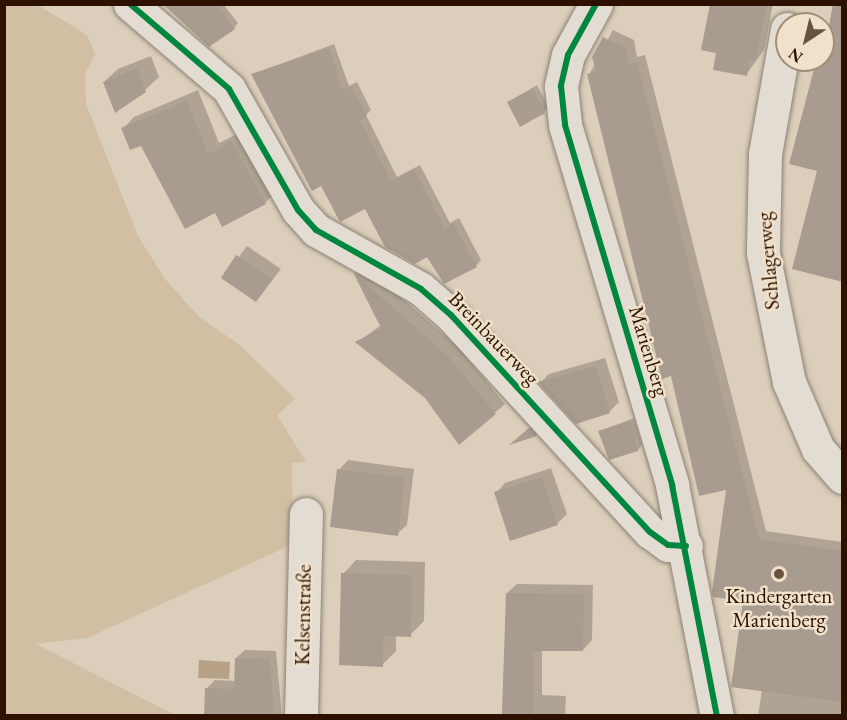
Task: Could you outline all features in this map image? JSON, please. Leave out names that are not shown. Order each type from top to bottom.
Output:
[{"type":"street","name":"Breinbauerweg","points":[[130,4],[229,89],[298,210],[316,230],[421,289],[444,308],[650,532],[668,545],[686,546]]},
{"type":"street","name":"Marienberg","points":[[596,4],[568,55],[561,86],[565,125],[686,546],[717,716]]},
{"type":"street","name":"Schlagerweg","points":[[779,72],[765,154],[763,254],[775,327],[799,410],[818,449],[843,477]]},
{"type":"street","name":"Kelsenstraße","points":[[302,716],[306,514]]},
{"type":"shaded area","points":[[4,5],[38,5],[87,35],[95,54],[85,74],[86,104],[138,236],[165,279],[199,317],[240,345],[295,399],[277,415],[306,462],[292,463],[293,544],[87,638],[36,644],[175,715],[5,715]]},
{"type":"shaded area","points":[[199,660],[230,662],[229,679],[198,678]]},
{"type":"building","points":[[163,4],[215,4],[235,29],[209,47]]},
{"type":"building","points":[[710,4],[767,4],[756,61],[750,60],[747,76],[713,70],[716,53],[701,50]]},
{"type":"building","points":[[833,4],[843,4],[843,282],[792,269],[817,171],[789,164],[813,72],[835,72],[835,12],[832,12]]},
{"type":"building","points":[[603,37],[626,48],[629,64],[637,62],[759,539],[843,551],[843,702],[731,687],[743,601],[713,597],[712,592],[726,490],[699,496],[671,376],[662,379],[587,74],[596,72],[592,57]]},
{"type":"building","points":[[329,48],[343,91],[351,86],[367,116],[360,120],[391,181],[414,169],[444,228],[453,223],[477,267],[444,284],[427,257],[415,264],[385,247],[365,209],[340,222],[321,186],[312,191],[251,74]]},
{"type":"building","points":[[137,68],[146,92],[115,113],[103,82]]},
{"type":"building","points":[[533,88],[545,113],[520,127],[507,102]]},
{"type":"building","points":[[187,101],[208,154],[231,141],[266,204],[222,227],[215,213],[185,229],[141,146],[130,150],[121,128]]},
{"type":"building","points":[[236,255],[273,279],[256,302],[221,278]]},
{"type":"building","points":[[353,272],[448,356],[496,414],[459,445],[425,398],[355,342],[381,328]]},
{"type":"building","points":[[596,366],[610,413],[576,424],[538,382]]},
{"type":"building","points":[[630,421],[638,451],[609,460],[598,431]]},
{"type":"building","points":[[529,428],[537,436],[509,445]]},
{"type":"building","points":[[337,469],[405,478],[398,536],[330,527]]},
{"type":"building","points":[[542,477],[558,525],[510,541],[494,492]]},
{"type":"building","points":[[341,573],[412,575],[411,637],[383,636],[383,667],[339,665]]},
{"type":"building","points":[[506,593],[584,594],[583,651],[533,651],[533,716],[502,716]]},
{"type":"building","points":[[235,658],[269,659],[275,716],[204,716],[205,688],[234,689]]},
{"type":"cycle path","points":[[130,4],[229,89],[298,210],[316,230],[421,289],[451,315],[650,532],[668,545],[686,546]]},
{"type":"cycle path","points":[[596,4],[568,55],[561,86],[565,125],[672,485],[717,716]]},
{"type":"place","name":"Kindergarten Marienberg","points":[[779,574]]}]
